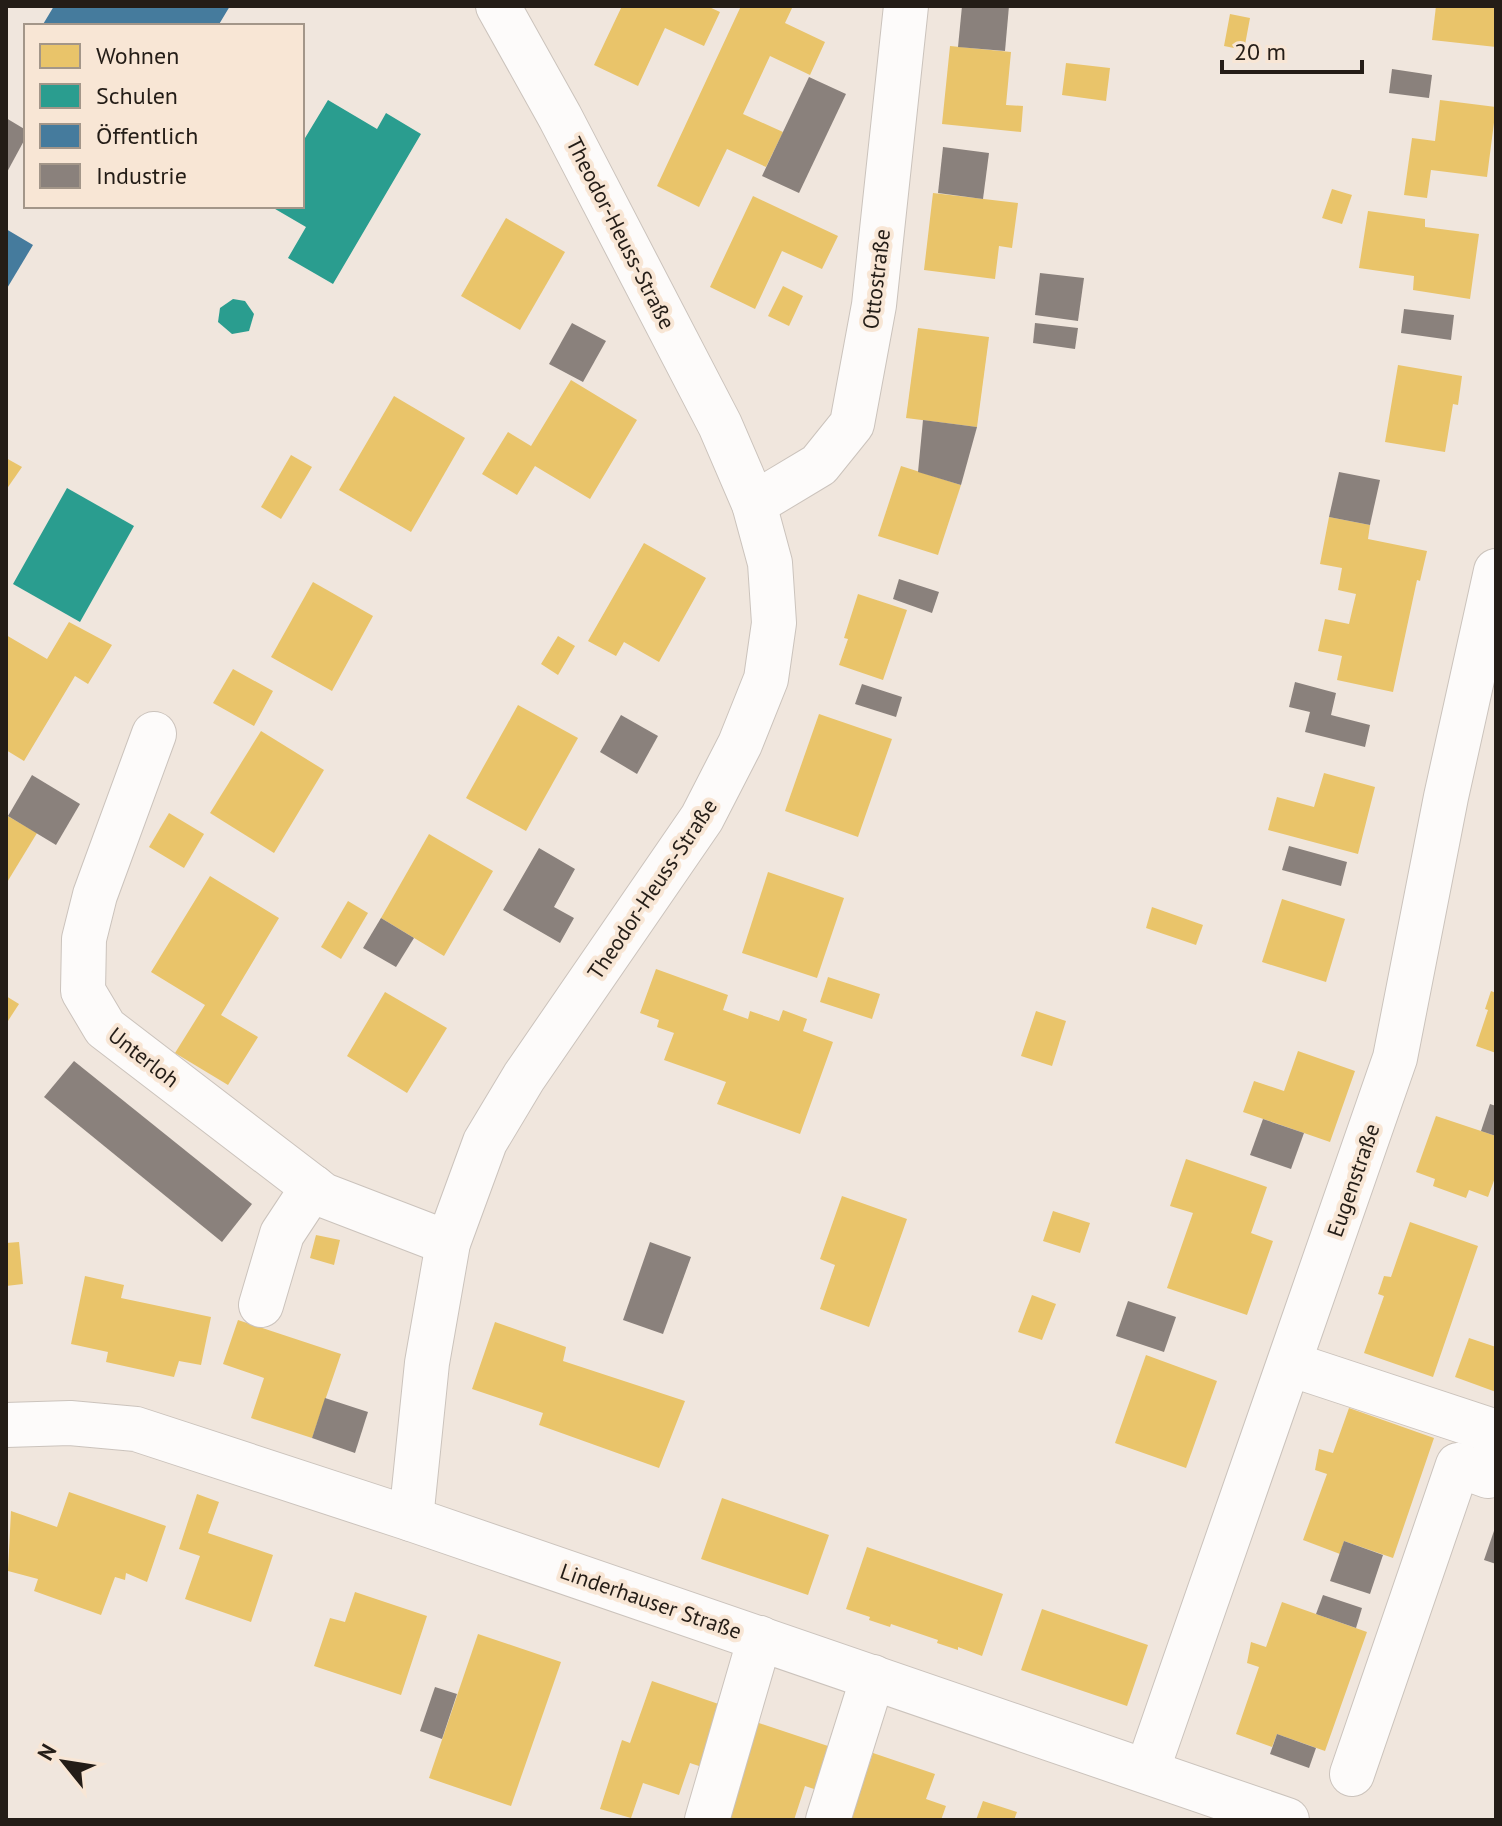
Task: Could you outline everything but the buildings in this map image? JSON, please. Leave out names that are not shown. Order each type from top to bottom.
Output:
[{"type":"street","name":"Theodor-Heuss-Straße","points":[[411,1519],[427,1363],[448,1243],[485,1142],[524,1077],[702,818],[740,744],[766,679],[774,623],[770,563],[754,504],[720,425],[560,117],[498,6]]},
{"type":"street","name":"Ottostraße","points":[[754,504],[819,465],[852,424],[874,305],[906,6]]},
{"type":"street","name":"Eugenstraße","points":[[1147,1771],[1395,1058],[1443,812],[1496,571]]},
{"type":"street","name":"Unterloh","points":[[154,734],[95,895],[84,939],[83,991],[105,1028],[323,1195],[448,1243]]},
{"type":"street","points":[[261,1305],[282,1234],[313,1187]]},
{"type":"street","points":[[1290,1364],[1496,1432]]},
{"type":"street","name":"Linderhauser Straße","points":[[6,1425],[70,1423],[136,1429],[760,1638],[1147,1771],[1260,1815]]},
{"type":"street","points":[[1352,1774],[1458,1465],[1488,1476],[1496,1453]]},
{"type":"street","points":[[707,1820],[760,1638]]},
{"type":"street","points":[[828,1820],[873,1677]]}]
